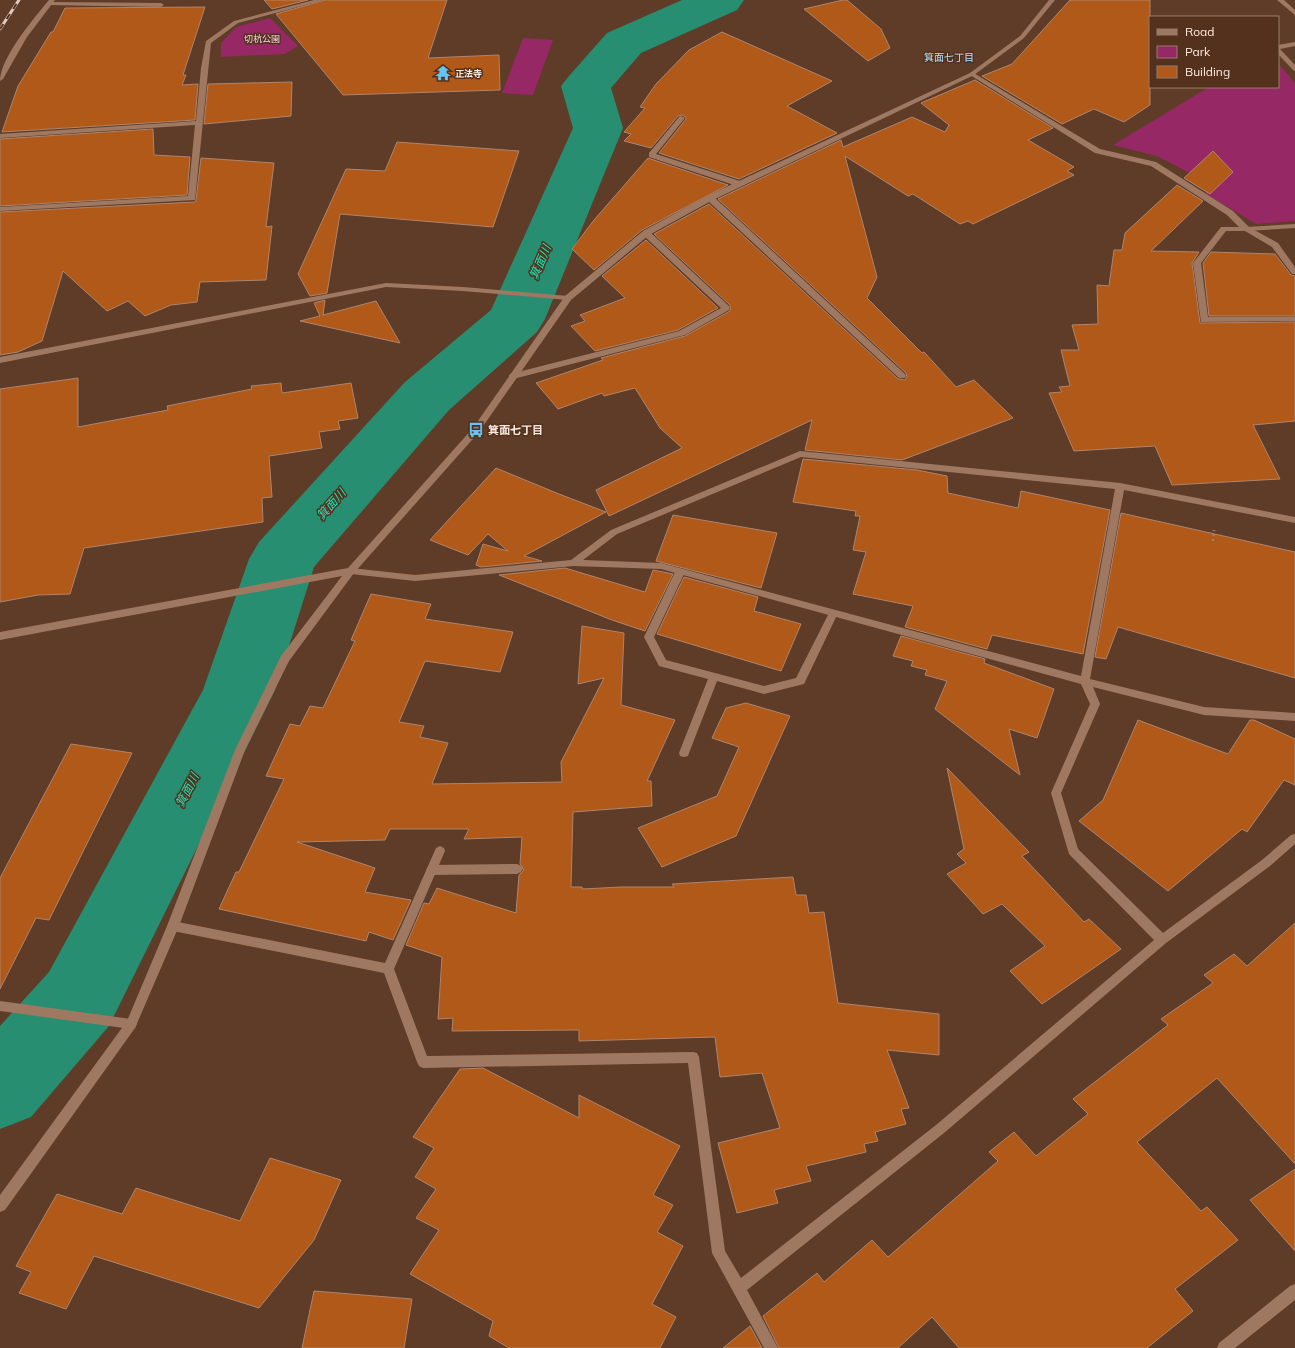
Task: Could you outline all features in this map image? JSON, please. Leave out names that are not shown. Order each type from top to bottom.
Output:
[{"type":"street","points":[[0,208],[192,198],[204,68],[208,42],[236,22],[321,0]]},
{"type":"street","points":[[0,1206],[131,1024],[173,926],[240,750],[285,660],[351,571],[476,430],[568,298],[646,233],[710,198],[972,74],[1022,37],[1052,0]]},
{"type":"street","points":[[1280,0],[1295,13]]},
{"type":"street","points":[[0,79],[24,36],[50,2],[161,5]]},
{"type":"street","points":[[1279,47],[1295,44]]},
{"type":"street","points":[[1279,51],[1295,69]]},
{"type":"street","points":[[972,74],[1098,151],[1153,164],[1230,213],[1246,229],[1275,245],[1295,272]]},
{"type":"street","points":[[681,118],[652,155],[740,184]]},
{"type":"street","points":[[0,136],[199,123]]},
{"type":"street","points":[[710,198],[902,376]]},
{"type":"street","points":[[1295,226],[1224,229],[1197,263],[1204,320],[1295,319]]},
{"type":"street","points":[[514,376],[682,333],[726,308],[646,233]]},
{"type":"street","points":[[0,360],[386,285],[463,289],[568,298]]},
{"type":"street","points":[[573,562],[614,532],[800,454],[1120,486],[1295,520]]},
{"type":"street","points":[[1120,486],[1085,681],[1095,704],[1056,793],[1073,851],[1162,940]]},
{"type":"street","points":[[0,636],[351,571],[415,578],[573,562],[661,566],[1085,681],[1204,711],[1295,717]]},
{"type":"street","points":[[680,572],[649,637],[663,663],[714,677],[764,690],[800,681],[833,613]]},
{"type":"street","points":[[684,752],[714,677]]},
{"type":"street","points":[[739,1288],[940,1129],[1162,940],[1266,863],[1295,838]]},
{"type":"street","points":[[440,851],[388,969],[423,1062],[693,1057],[719,1252],[771,1348]]},
{"type":"street","points":[[432,870],[517,869]]},
{"type":"street","points":[[173,926],[388,969]]},
{"type":"street","points":[[0,1006],[100,1021],[131,1024]]},
{"type":"street","points":[[1224,1348],[1295,1291]]},
{"type":"green space","name":"切杭公園","points":[[270,18],[298,46],[285,54],[221,57],[221,43],[236,27]]},
{"type":"green space","points":[[523,38],[553,40],[533,95],[502,93]]},
{"type":"green space","points":[[1279,64],[1295,83],[1295,221],[1256,224],[1206,194],[1201,179],[1157,156],[1113,145],[1207,88],[1279,88]]},
{"type":"building","points":[[264,0],[308,0],[272,9]]},
{"type":"building","points":[[325,0],[447,0],[428,58],[499,55],[500,90],[343,95],[276,14]]},
{"type":"building","points":[[847,0],[881,29],[890,48],[868,61],[804,9]]},
{"type":"building","points":[[1070,0],[1150,0],[1150,105],[1124,122],[1094,109],[1062,124],[982,76],[1012,64]]},
{"type":"building","points":[[205,7],[183,75],[186,75],[182,85],[198,84],[195,120],[2,132],[18,86],[51,32],[53,32],[65,8]]},
{"type":"building","points":[[722,32],[832,81],[787,106],[837,133],[739,179],[659,153],[686,119],[686,117],[682,115],[678,116],[651,148],[624,141],[631,134],[624,132],[645,108],[640,107],[656,84],[689,50]]},
{"type":"building","points":[[975,80],[1053,128],[1028,140],[1074,167],[1067,171],[1074,175],[973,224],[968,221],[960,224],[913,194],[908,196],[845,156],[877,277],[867,298],[922,353],[924,352],[956,387],[974,380],[1013,418],[902,460],[805,450],[812,420],[609,516],[596,490],[682,448],[660,428],[635,388],[604,396],[602,393],[558,409],[536,383],[603,360],[601,358],[685,336],[730,311],[730,305],[654,234],[709,204],[898,379],[905,380],[907,377],[906,373],[718,199],[841,140],[843,147],[912,117],[945,132],[949,125],[921,103]]},
{"type":"building","points":[[292,82],[291,116],[204,124],[208,84]]},
{"type":"building","points":[[153,129],[154,155],[190,157],[187,195],[0,206],[0,139]]},
{"type":"building","points":[[397,142],[519,151],[493,227],[340,214],[327,293],[310,296],[298,274],[346,169],[385,171]]},
{"type":"building","points":[[1213,151],[1233,172],[1210,194],[1184,178]]},
{"type":"building","points":[[201,158],[274,163],[266,227],[272,226],[266,280],[200,282],[197,302],[171,305],[145,316],[128,301],[107,311],[63,271],[42,341],[18,352],[0,355],[0,212],[195,202]]},
{"type":"building","points":[[648,158],[728,185],[642,230],[594,270],[572,249],[594,220]]},
{"type":"building","points":[[1177,185],[1203,201],[1151,251],[1199,252],[1192,263],[1200,323],[1295,322],[1295,421],[1253,425],[1280,479],[1172,485],[1155,446],[1074,451],[1049,393],[1062,392],[1059,387],[1070,386],[1061,350],[1079,350],[1072,325],[1098,324],[1097,285],[1109,286],[1114,250],[1122,250],[1125,233]]},
{"type":"building","points":[[646,240],[718,308],[678,330],[595,351],[571,326],[585,321],[580,315],[625,298],[602,276]]},
{"type":"building","points":[[1211,252],[1275,254],[1291,275],[1295,276],[1295,316],[1209,316],[1203,263]]},
{"type":"building","points":[[325,300],[323,315],[376,301],[400,343],[300,321],[320,316],[314,303]]},
{"type":"building","points":[[78,378],[78,427],[168,410],[167,406],[252,389],[251,386],[281,383],[282,393],[351,383],[358,418],[338,421],[340,429],[319,432],[322,448],[269,456],[272,497],[262,498],[263,522],[84,548],[70,594],[38,595],[0,602],[0,389]]},
{"type":"building","points":[[803,459],[917,470],[947,476],[948,493],[1018,508],[1021,491],[1110,510],[1083,654],[992,635],[987,649],[905,627],[913,606],[853,594],[866,552],[853,550],[860,516],[855,516],[856,511],[793,502]]},
{"type":"building","points":[[496,468],[606,512],[524,556],[542,561],[481,567],[476,565],[483,544],[508,551],[488,534],[468,555],[430,540]]},
{"type":"building","points":[[1121,513],[1295,552],[1295,678],[1118,627],[1106,659],[1095,657]]},
{"type":"building","points":[[673,515],[777,533],[761,588],[656,561]]},
{"type":"building","points":[[565,568],[645,592],[653,570],[673,574],[645,631],[612,620],[499,575]]},
{"type":"building","points":[[684,577],[758,597],[754,611],[801,624],[781,671],[657,634]]},
{"type":"building","points":[[371,594],[431,604],[425,619],[513,632],[500,672],[425,661],[399,722],[424,726],[420,737],[448,743],[432,784],[562,782],[561,762],[604,678],[578,684],[582,626],[624,633],[621,705],[675,720],[647,781],[651,781],[652,806],[573,812],[571,887],[582,887],[582,889],[674,887],[672,884],[793,877],[796,895],[806,895],[809,913],[824,912],[838,1003],[939,1014],[939,1055],[887,1050],[909,1108],[901,1109],[906,1124],[875,1132],[878,1141],[864,1144],[866,1152],[806,1166],[811,1181],[774,1190],[778,1203],[737,1213],[718,1143],[780,1128],[762,1073],[720,1077],[715,1037],[579,1041],[579,1030],[452,1031],[453,1018],[438,1019],[442,957],[406,945],[424,903],[429,904],[437,888],[516,913],[519,875],[524,870],[520,864],[522,837],[464,839],[469,829],[390,829],[385,840],[297,842],[375,868],[365,892],[411,900],[393,940],[369,932],[366,941],[219,909],[236,872],[239,872],[284,779],[266,776],[290,724],[300,726],[310,706],[323,708],[355,641],[351,640]]},
{"type":"building","points":[[901,636],[985,659],[984,663],[1054,689],[1037,738],[1009,729],[1020,775],[935,709],[947,681],[925,675],[927,670],[911,666],[913,661],[893,656]]},
{"type":"building","points":[[746,703],[790,716],[736,836],[662,867],[638,828],[717,796],[739,747],[712,738],[726,708]]},
{"type":"building","points":[[1138,720],[1228,754],[1250,720],[1254,720],[1295,739],[1295,785],[1284,780],[1247,832],[1242,829],[1168,891],[1079,821],[1103,800]]},
{"type":"building","points":[[71,744],[132,753],[49,920],[36,918],[0,989],[0,878]]},
{"type":"building","points":[[947,768],[1029,852],[1022,856],[1084,922],[1089,919],[1121,949],[1042,1004],[1010,971],[1045,946],[1002,904],[983,914],[947,874],[966,863],[957,854],[964,849]]},
{"type":"building","points":[[1295,923],[1295,1164],[1217,1078],[1137,1142],[1201,1211],[1207,1207],[1238,1240],[1175,1289],[1193,1311],[1147,1348],[959,1348],[932,1317],[898,1348],[779,1348],[763,1316],[817,1273],[824,1282],[872,1240],[888,1257],[998,1161],[989,1152],[1014,1132],[1036,1156],[1088,1114],[1073,1099],[1168,1025],[1161,1019],[1213,983],[1204,975],[1234,954],[1247,966]]},
{"type":"building","points":[[483,1068],[579,1118],[579,1095],[680,1146],[653,1195],[673,1205],[657,1232],[683,1246],[652,1304],[676,1317],[660,1348],[509,1348],[489,1336],[493,1321],[410,1274],[439,1230],[416,1218],[436,1189],[415,1177],[434,1148],[413,1137],[460,1069]]},
{"type":"building","points":[[270,1158],[341,1180],[314,1240],[259,1308],[94,1256],[66,1309],[19,1293],[31,1272],[16,1266],[57,1194],[122,1214],[136,1188],[240,1221]]},
{"type":"building","points":[[1295,1169],[1295,1251],[1250,1200]]},
{"type":"building","points":[[314,1291],[412,1299],[404,1348],[302,1348]]},
{"type":"building","points":[[750,1326],[762,1348],[723,1348]]},
{"type":"waterway","name":"箕面川","points":[[0,1088],[79,999],[239,690],[283,559],[427,396],[516,319],[598,128],[586,86],[624,43],[721,0]]},
{"type":"railway","points":[[0,29],[19,0]]},
{"type":"place","name":"正法寺","points":[[443,73]]},
{"type":"place","name":"箕面七丁目","points":[[476,430]]},
{"type":"district","name":"箕面七丁目","points":[[949,57]]}]
